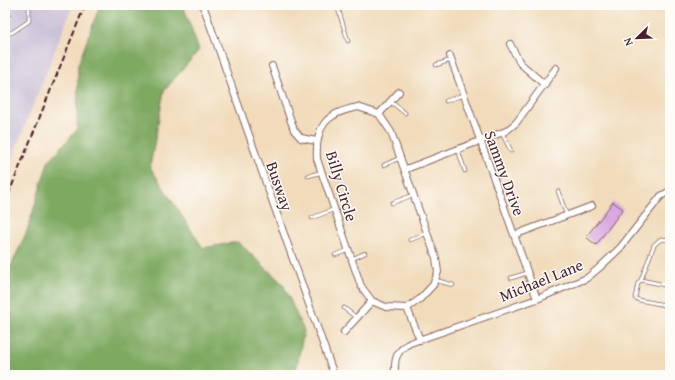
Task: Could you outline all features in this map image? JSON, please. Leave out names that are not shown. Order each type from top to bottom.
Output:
[{"type":"street","name":"Busway","points":[[203,5],[334,375]]},
{"type":"street","points":[[510,44],[520,62],[544,85]]},
{"type":"street","name":"Sammy Drive","points":[[451,58],[537,299]]},
{"type":"street","points":[[272,66],[294,130],[301,138],[316,141]]},
{"type":"street","points":[[406,169],[502,133],[516,123],[556,68]]},
{"type":"street","points":[[344,332],[372,301],[386,307],[407,308],[420,299],[435,280],[438,272],[436,258],[406,169],[392,132],[379,114],[399,92]]},
{"type":"street","name":"Billy Circle","points":[[372,301],[361,286],[317,159],[316,141],[321,127],[334,114],[358,108],[379,114]]},
{"type":"street","name":"Michael Lane","points":[[395,375],[395,356],[400,349],[410,343],[537,299],[575,284],[599,268],[620,248],[661,196],[670,191]]},
{"type":"street","points":[[514,235],[592,206]]},
{"type":"street","points":[[407,308],[420,340]]},
{"type":"lane","points":[[5,35],[13,32],[29,21],[29,5]]},
{"type":"lane","points":[[337,5],[348,41]]},
{"type":"lane","points":[[436,65],[451,58]]},
{"type":"lane","points":[[446,101],[464,95]]},
{"type":"lane","points":[[391,102],[406,113]]},
{"type":"lane","points":[[502,133],[511,151]]},
{"type":"lane","points":[[458,150],[465,170]]},
{"type":"lane","points":[[384,165],[401,158]]},
{"type":"lane","points":[[308,176],[322,172]]},
{"type":"lane","points":[[558,191],[567,216]]},
{"type":"lane","points":[[392,203],[415,195]]},
{"type":"lane","points":[[312,218],[335,209]]},
{"type":"lane","points":[[410,240],[428,233]]},
{"type":"lane","points":[[670,240],[661,239],[654,245],[642,280],[638,283],[635,298],[670,306]]},
{"type":"lane","points":[[335,255],[349,250]]},
{"type":"lane","points":[[352,259],[365,254]]},
{"type":"lane","points":[[510,278],[527,273]]},
{"type":"lane","points":[[435,280],[454,285]]},
{"type":"lane","points":[[642,280],[670,286]]},
{"type":"lane","points":[[344,308],[357,318]]},
{"type":"shaded area","points":[[5,5],[73,5],[5,176]]},
{"type":"green space","points":[[100,5],[183,5],[199,50],[164,91],[150,167],[203,248],[238,242],[283,284],[304,331],[295,375],[5,375],[5,279],[27,231],[48,162],[77,130],[78,65]]},
{"type":"building","points":[[5,5],[7,5],[11,15],[5,17]]},
{"type":"building","points":[[613,202],[623,209],[596,245],[586,237]]},
{"type":"railway","points":[[5,203],[85,5]]}]
